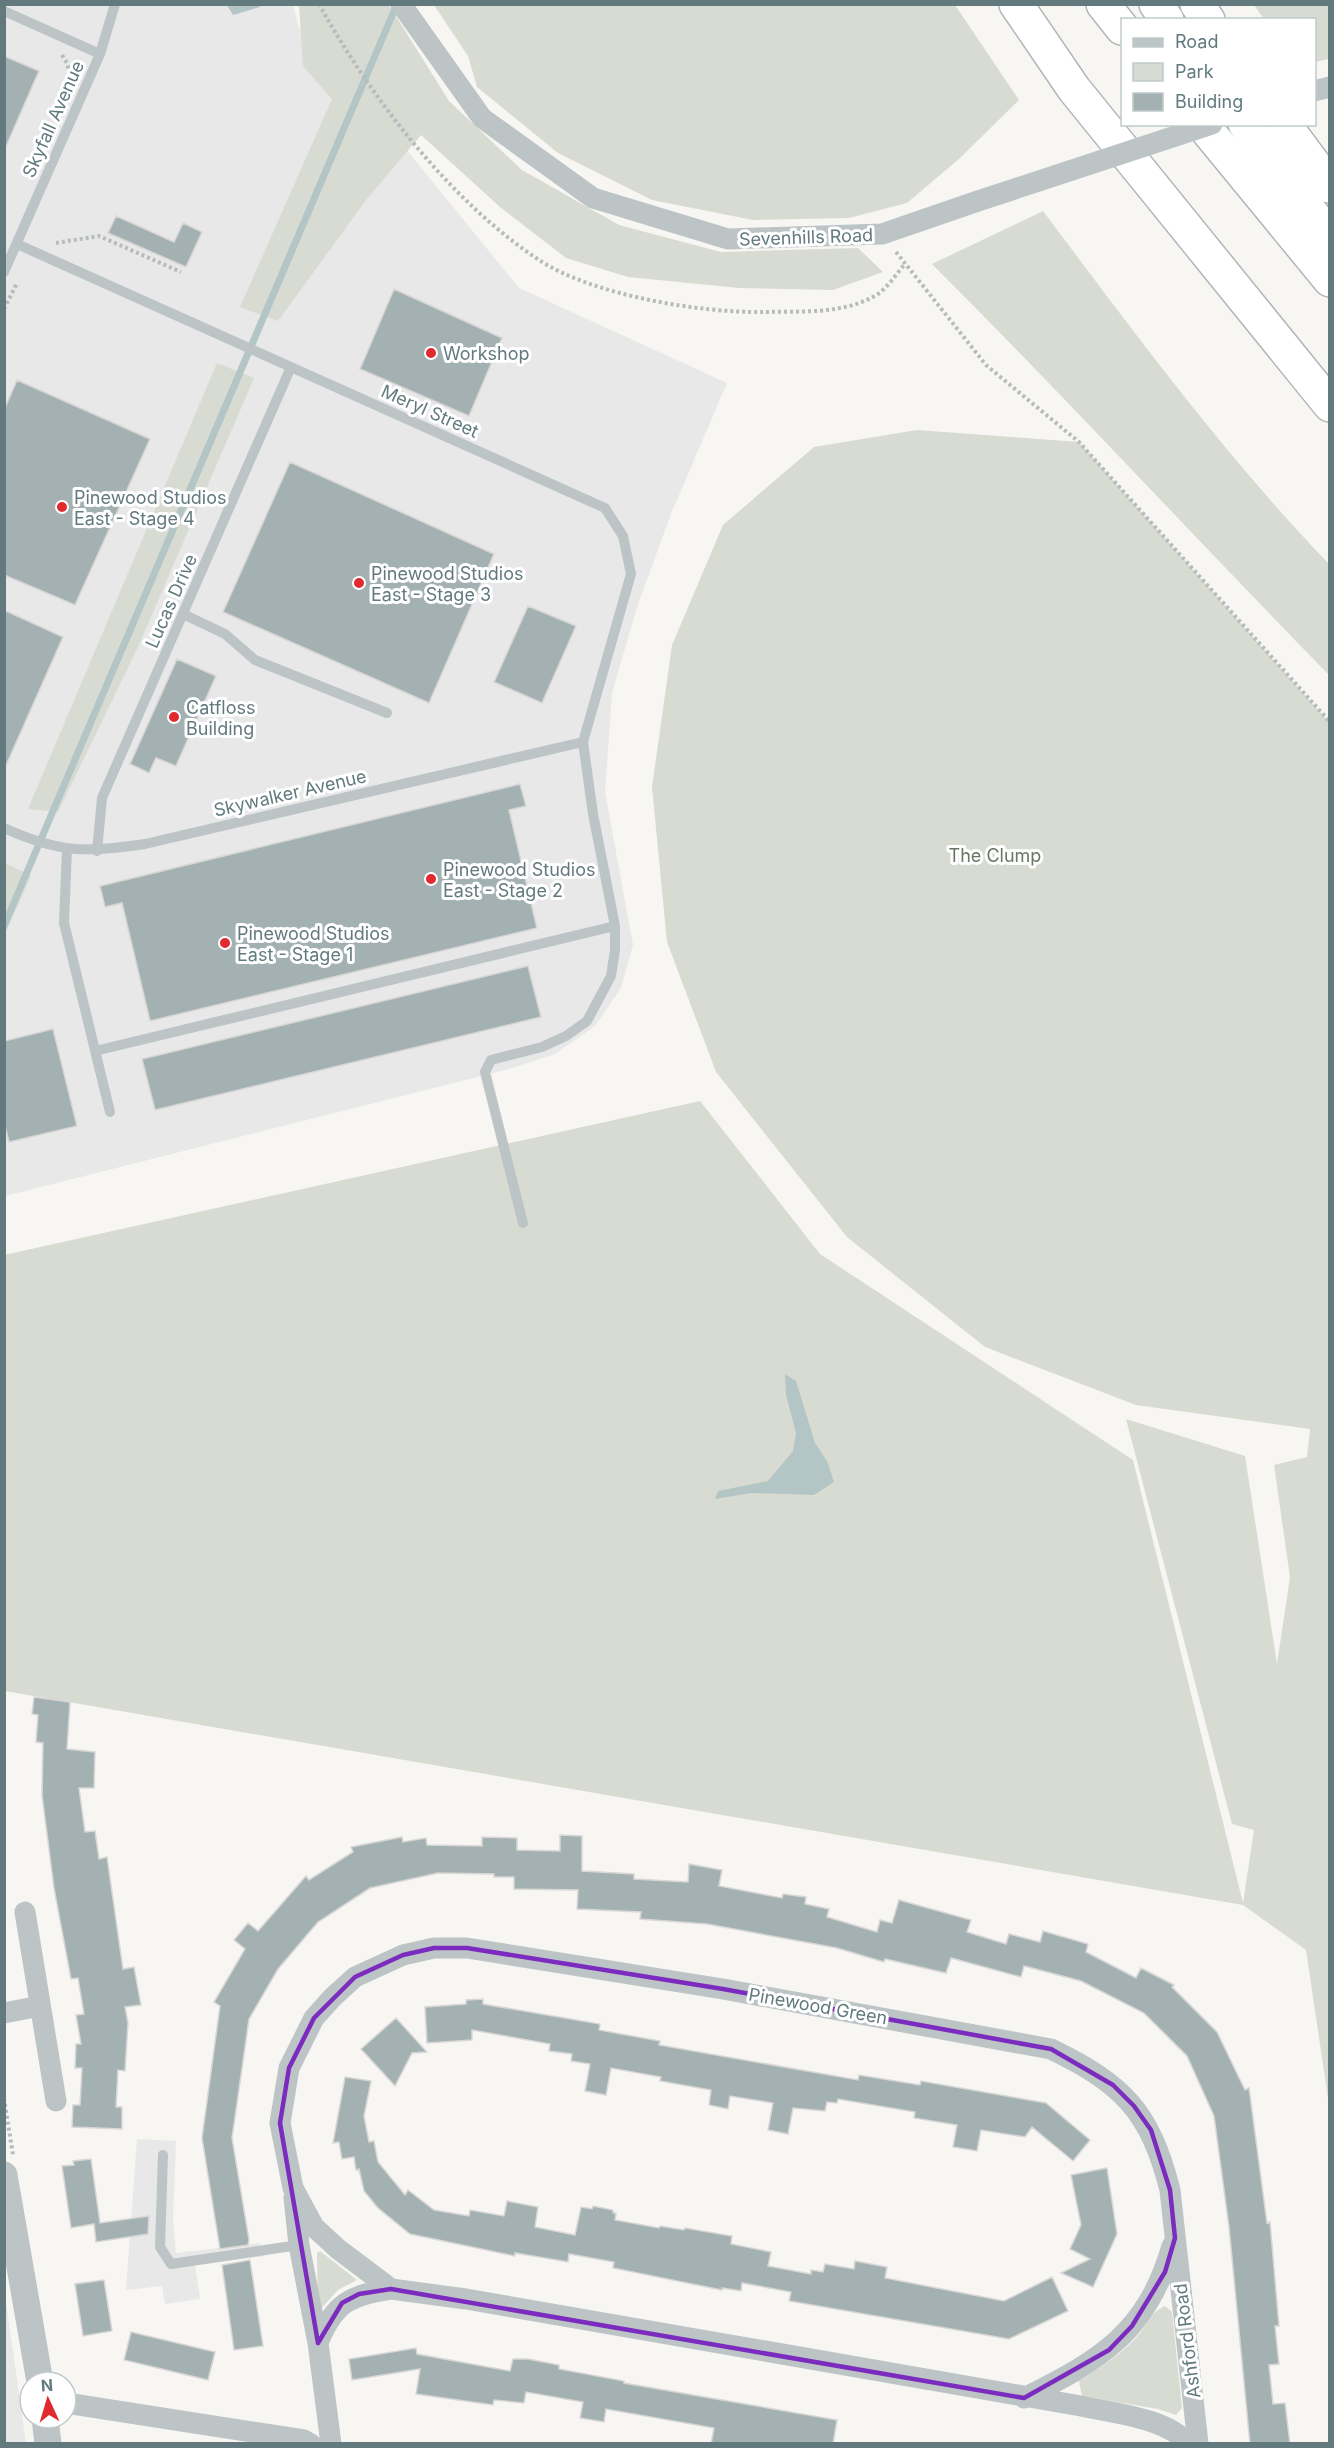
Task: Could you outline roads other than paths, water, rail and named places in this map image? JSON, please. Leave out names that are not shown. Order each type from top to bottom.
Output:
[{"type":"highway","points":[[1016,4],[1074,88],[1329,405]]},
{"type":"highway","points":[[1103,4],[1121,27]]},
{"type":"highway","points":[[1135,4],[1144,18]]},
{"type":"highway","points":[[1156,4],[1166,18]]},
{"type":"highway","points":[[1197,4],[1207,18]]},
{"type":"highway","points":[[1204,126],[1317,244]]},
{"type":"highway","points":[[1220,126],[1317,244]]},
{"type":"highway","points":[[1246,126],[1317,244],[1329,280]]},
{"type":"highway","points":[[1285,126],[1329,186]]},
{"type":"street","name":"Sevenhills Road","points":[[403,8],[482,118],[593,198],[728,239],[882,234],[1206,126]]},
{"type":"street","points":[[25,1912],[56,2101]]},
{"type":"street","name":"Pinewood Green","points":[[331,2444],[318,2343],[299,2245],[293,2188],[280,2123],[283,2095],[289,2068],[314,2018],[355,1977],[403,1955],[434,1948],[467,1948],[723,1989],[1051,2049],[1083,2064],[1113,2085],[1134,2106],[1151,2130],[1170,2190],[1175,2238],[1165,2272],[1132,2326],[1109,2350],[1065,2378],[1024,2398]]},
{"type":"street","points":[[4,2013],[40,2006]]},
{"type":"street","points":[[4,2175],[38,2370]]},
{"type":"street","name":"Pinewood Green","points":[[293,2188],[314,2227],[338,2249],[391,2289]]},
{"type":"street","name":"Ashford Road","points":[[1175,2238],[1198,2444]]},
{"type":"street","name":"Pinewood Green","points":[[318,2343],[330,2317],[342,2303],[359,2294],[391,2289],[466,2299],[1024,2398],[1081,2406],[1160,2425],[1174,2430],[1188,2444]]},
{"type":"street","points":[[78,2405],[304,2440],[311,2444]]},
{"type":"lane","name":"Skyfall Avenue","points":[[4,272],[99,54],[115,4]]},
{"type":"lane","points":[[4,11],[99,54]]},
{"type":"lane","name":"Meryl Street","points":[[17,244],[605,508],[623,536],[631,574],[583,742]]},
{"type":"lane","name":"Lucas Drive","points":[[97,851],[102,798],[291,367]]},
{"type":"lane","points":[[183,614],[225,634],[255,660],[387,713]]},
{"type":"lane","points":[[523,1223],[484,1072],[491,1060],[542,1047],[566,1036],[588,1021],[611,976],[615,950],[615,926],[593,814],[583,742]]},
{"type":"lane","name":"Skywalker Avenue","points":[[4,828],[51,846],[97,851],[156,841],[583,742]]},
{"type":"lane","points":[[67,848],[64,923],[110,1112]]},
{"type":"lane","points":[[95,1051],[615,926]]},
{"type":"lane","points":[[163,2155],[160,2247],[171,2264],[299,2245]]},
{"type":"waterway","points":[[4,926],[397,4]]},
{"type":"place","name":"Workshop","points":[[431,353]]},
{"type":"place","name":"Pinewood Studios East - Stage 4","points":[[62,507]]},
{"type":"place","name":"Pinewood Studios East - Stage 3","points":[[359,583]]},
{"type":"place","name":"Catfloss Building","points":[[174,717]]},
{"type":"place","name":"Pinewood Studios East - Stage 2","points":[[431,879]]},
{"type":"place","name":"Pinewood Studios East - Stage 1","points":[[225,943]]},
{"type":"park label","name":"The Clump","points":[[995,855]]}]
